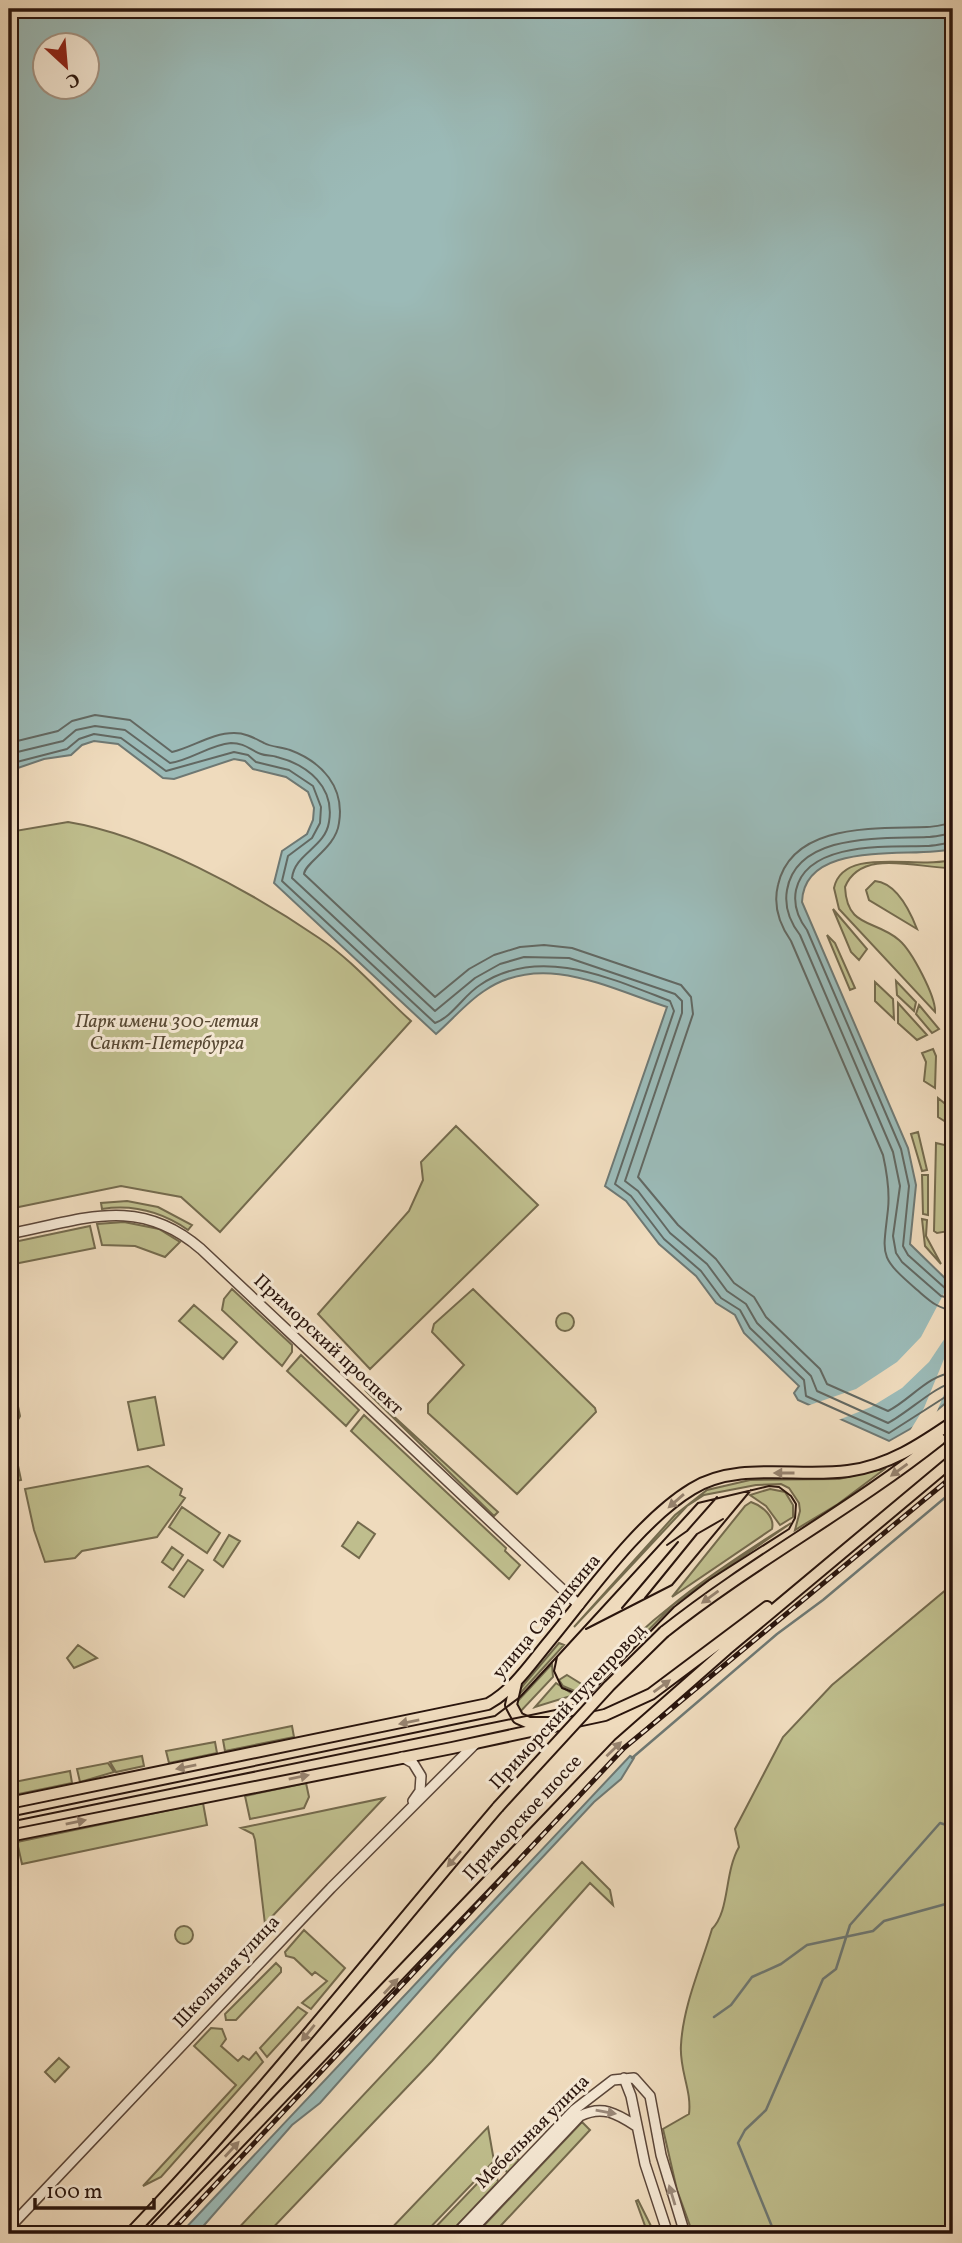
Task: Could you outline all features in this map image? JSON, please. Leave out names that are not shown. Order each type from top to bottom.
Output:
[{"type":"main road","name":"улица Савушкина","points":[[9,1803],[476,1708],[499,1698],[517,1680],[639,1535],[681,1496],[705,1482],[733,1475],[849,1471],[868,1467],[906,1452],[953,1422]]},
{"type":"main road","name":"Приморский путепровод","points":[[498,1807],[609,1686],[664,1632],[754,1567],[894,1474],[953,1429]]},
{"type":"main road","name":"Приморское шоссе","points":[[151,2234],[365,2014],[589,1773],[678,1691],[953,1460]]},
{"type":"main road","points":[[9,1836],[400,1756],[475,1744],[604,1715],[650,1694],[821,1570]]},
{"type":"main road","points":[[517,1680],[512,1705],[522,1721],[577,1722]]},
{"type":"main road","name":"Приморское шоссе","points":[[130,2234],[276,2073],[382,1942],[498,1807]]},
{"type":"street","name":"Приморский проспект","points":[[9,1234],[118,1214],[140,1216],[171,1226],[201,1249],[579,1605]]},
{"type":"street","name":"Школьная улица","points":[[9,2228],[404,1812],[475,1744]]},
{"type":"street","points":[[400,1756],[413,1763],[422,1776],[420,1791],[404,1812]]},
{"type":"street","points":[[668,2234],[624,2078],[634,2078],[644,2086],[650,2096],[661,2155],[685,2234]]},
{"type":"street","name":"Мебельная улица","points":[[456,2234],[574,2110],[604,2085],[624,2078]]},
{"type":"street","name":"Мебельная улица","points":[[468,2234],[580,2116],[598,2109],[612,2111],[636,2126]]},
{"type":"green space","name":"Парк имени 300-летия Санкт-Петербурга","points":[[68,822],[132,839],[165,852],[263,902],[331,947],[411,1021],[220,1232],[181,1197],[121,1186],[9,1209],[9,832]]},
{"type":"green space","points":[[953,859],[953,867],[950,868],[877,864],[853,875],[845,887],[851,910],[857,917],[890,933],[910,954],[922,974],[935,1012],[839,909],[834,888],[840,875],[852,867],[868,863],[940,862]]},
{"type":"green space","points":[[875,881],[896,892],[917,929],[869,900],[866,890]]},
{"type":"green space","points":[[833,909],[867,949],[859,960],[851,952]]},
{"type":"green space","points":[[827,935],[835,943],[855,988],[850,990]]},
{"type":"green space","points":[[896,981],[916,1002],[914,1011],[897,995]]},
{"type":"green space","points":[[875,982],[893,999],[894,1019],[875,1001]]},
{"type":"green space","points":[[898,1003],[927,1035],[917,1040],[898,1023]]},
{"type":"green space","points":[[919,1005],[939,1029],[932,1033],[916,1014]]},
{"type":"green space","points":[[933,1049],[936,1056],[935,1088],[924,1081],[926,1062],[922,1053]]},
{"type":"green space","points":[[938,1098],[949,1107],[949,1124],[938,1117]]},
{"type":"green space","points":[[456,1126],[538,1205],[370,1369],[318,1314],[409,1211],[423,1180],[421,1162]]},
{"type":"green space","points":[[918,1132],[927,1170],[922,1171],[911,1134]]},
{"type":"green space","points":[[936,1143],[949,1146],[945,1203],[949,1231],[937,1233],[934,1231]]},
{"type":"green space","points":[[922,1175],[928,1175],[928,1215],[923,1214]]},
{"type":"green space","points":[[127,1201],[158,1207],[192,1225],[188,1230],[168,1218],[136,1209],[102,1209],[101,1203]]},
{"type":"green space","points":[[922,1219],[927,1220],[926,1236],[941,1264],[925,1246]]},
{"type":"green space","points":[[124,1222],[159,1229],[180,1242],[165,1257],[135,1246],[102,1245],[97,1224]]},
{"type":"green space","points":[[90,1226],[95,1248],[9,1265],[9,1243]]},
{"type":"green space","points":[[232,1289],[292,1345],[292,1352],[282,1366],[222,1310],[224,1299]]},
{"type":"green space","points":[[473,1289],[595,1408],[596,1412],[517,1494],[428,1413],[428,1404],[464,1365],[432,1332],[434,1324]]},
{"type":"green space","points":[[194,1305],[237,1342],[223,1359],[179,1321]]},
{"type":"green space","points":[[565,1313],[571,1316],[574,1322],[571,1328],[565,1331],[559,1328],[556,1322],[559,1316]]},
{"type":"green space","points":[[301,1355],[359,1410],[346,1426],[287,1371]]},
{"type":"green space","points":[[365,1390],[498,1512],[494,1516]]},
{"type":"green space","points":[[15,1392],[20,1416],[15,1425],[17,1436],[9,1438],[9,1393]]},
{"type":"green space","points":[[155,1397],[164,1445],[138,1450],[128,1402]]},
{"type":"green space","points":[[364,1415],[506,1548],[505,1551],[520,1565],[509,1579],[351,1431]]},
{"type":"green space","points":[[16,1456],[21,1480],[16,1481],[9,1472],[9,1458]]},
{"type":"green space","points":[[148,1466],[182,1489],[180,1495],[185,1498],[157,1537],[82,1551],[75,1558],[45,1562],[34,1530],[25,1489]]},
{"type":"green space","points":[[886,1468],[838,1504],[795,1530],[800,1511],[799,1503],[789,1488],[781,1484],[756,1485],[704,1495],[687,1506],[574,1627],[675,1515],[707,1490],[750,1480],[839,1479]]},
{"type":"green space","points":[[770,1489],[785,1492],[793,1505],[793,1517],[780,1525],[766,1506],[750,1495]]},
{"type":"green space","points":[[751,1502],[767,1512],[772,1520],[772,1529],[672,1597],[745,1506]]},
{"type":"green space","points":[[182,1507],[220,1533],[207,1553],[169,1527]]},
{"type":"green space","points":[[358,1522],[375,1534],[359,1558],[342,1546]]},
{"type":"green space","points":[[791,1523],[673,1605],[594,1686],[582,1691],[655,1619],[706,1579]]},
{"type":"green space","points":[[229,1535],[240,1541],[223,1567],[214,1560]]},
{"type":"green space","points":[[172,1547],[183,1555],[173,1570],[162,1562]]},
{"type":"green space","points":[[188,1560],[203,1570],[184,1597],[169,1587]]},
{"type":"green space","points":[[953,1584],[953,2234],[693,2234],[677,2190],[663,2129],[689,2114],[689,2097],[681,2054],[682,2030],[712,1929],[722,1912],[731,1868],[739,1847],[735,1829],[783,1737],[832,1685]]},
{"type":"green space","points":[[559,1643],[564,1645],[515,1699],[520,1689]]},
{"type":"green space","points":[[78,1645],[97,1658],[74,1668],[67,1658]]},
{"type":"green space","points":[[552,1664],[553,1677],[519,1713],[515,1704]]},
{"type":"green space","points":[[567,1675],[583,1685],[577,1692],[563,1686],[559,1680]]},
{"type":"green space","points":[[556,1683],[574,1695],[535,1707]]},
{"type":"green space","points":[[292,1726],[294,1737],[225,1751],[223,1740]]},
{"type":"green space","points":[[215,1742],[217,1753],[169,1763],[166,1751]]},
{"type":"green space","points":[[142,1756],[144,1766],[116,1772],[110,1762]]},
{"type":"green space","points":[[108,1763],[114,1772],[80,1782],[77,1769]]},
{"type":"green space","points":[[70,1771],[72,1783],[9,1796],[9,1783]]},
{"type":"green space","points":[[306,1783],[309,1797],[304,1808],[250,1819],[245,1796]]},
{"type":"green space","points":[[384,1798],[265,1924],[255,1840],[253,1834],[241,1828]]},
{"type":"green space","points":[[203,1803],[207,1825],[22,1864],[17,1842]]},
{"type":"green space","points":[[582,1862],[610,1890],[613,1905],[590,1883],[432,2061],[267,2234],[233,2234]]},
{"type":"green space","points":[[180,1926],[188,1926],[193,1935],[191,1942],[180,1944],[175,1939],[175,1931]]},
{"type":"green space","points":[[304,1930],[345,1968],[311,2009],[302,2003],[327,1981],[315,1972],[312,1975],[294,1958],[286,1956],[285,1952]]},
{"type":"green space","points":[[276,1963],[281,1972],[236,2020],[226,2020],[225,2014]]},
{"type":"green space","points":[[298,2007],[307,2013],[267,2057],[260,2048]]},
{"type":"green space","points":[[211,2028],[222,2029],[226,2039],[221,2046],[238,2061],[243,2056],[249,2060],[256,2052],[263,2062],[161,2177],[143,2186],[236,2085],[194,2046]]},
{"type":"green space","points":[[59,2058],[69,2067],[55,2082],[45,2072]]},
{"type":"green space","points":[[582,2122],[590,2130],[493,2234],[476,2234]]},
{"type":"green space","points":[[488,2127],[494,2161],[424,2234],[386,2234]]},
{"type":"green space","points":[[509,2151],[519,2160],[507,2173],[502,2158]]},
{"type":"green space","points":[[494,2166],[498,2182],[449,2234],[429,2234]]},
{"type":"green space","points":[[638,2200],[655,2234],[648,2234],[636,2201]]},
{"type":"water","points":[[9,9],[953,9],[953,849],[863,855],[840,860],[821,868],[807,882],[802,902],[908,1148],[916,1185],[910,1244],[953,1286],[953,1397],[924,1421],[889,1441],[798,1400],[794,1393],[799,1386],[744,1333],[735,1315],[716,1303],[696,1276],[659,1244],[626,1201],[605,1186],[667,1007],[575,977],[552,973],[529,974],[506,979],[484,991],[436,1034],[274,883],[282,851],[307,834],[313,820],[314,808],[308,792],[286,777],[253,769],[245,761],[234,759],[174,779],[163,778],[118,744],[94,741],[82,745],[71,755],[44,759],[9,771]]},
{"type":"water","points":[[630,1756],[634,1758],[621,1779],[594,1802],[455,1951],[320,2103],[292,2125],[196,2234],[180,2234]]},
{"type":"pier","points":[[951,1280],[953,1326],[929,1362],[902,1388],[871,1407],[836,1421],[804,1407],[856,1389],[897,1362],[921,1337]]},
{"type":"pier","points":[[953,1337],[953,1373],[935,1416],[908,1434],[924,1408]]},
{"type":"waterway","points":[[632,1758],[777,1634],[823,1600],[953,1491]]},
{"type":"waterway","points":[[775,2234],[738,2143],[745,2130],[766,2110],[823,1979],[836,1969],[850,1925],[940,1823],[953,1827]]},
{"type":"waterway","points":[[714,2017],[731,2005],[752,1977],[781,1964],[807,1945],[873,1931],[884,1921],[953,1902]]},
{"type":"tram line","points":[[9,1817],[495,1716],[520,1697],[698,1503],[769,1486],[779,1487],[791,1496],[796,1504],[795,1518],[789,1529],[709,1580],[674,1607],[585,1699],[570,1707],[9,1822]]},
{"type":"tram line","points":[[586,1629],[672,1585],[751,1490]]},
{"type":"tram line","points":[[667,1545],[687,1531],[717,1497]]},
{"type":"tram line","points":[[645,1598],[697,1534],[723,1519]]},
{"type":"tram line","points":[[622,1608],[678,1542]]},
{"type":"tram line","points":[[557,1657],[554,1671],[562,1688],[578,1694],[592,1690]]},
{"type":"railway","points":[[169,2234],[624,1748],[953,1476]]}]
